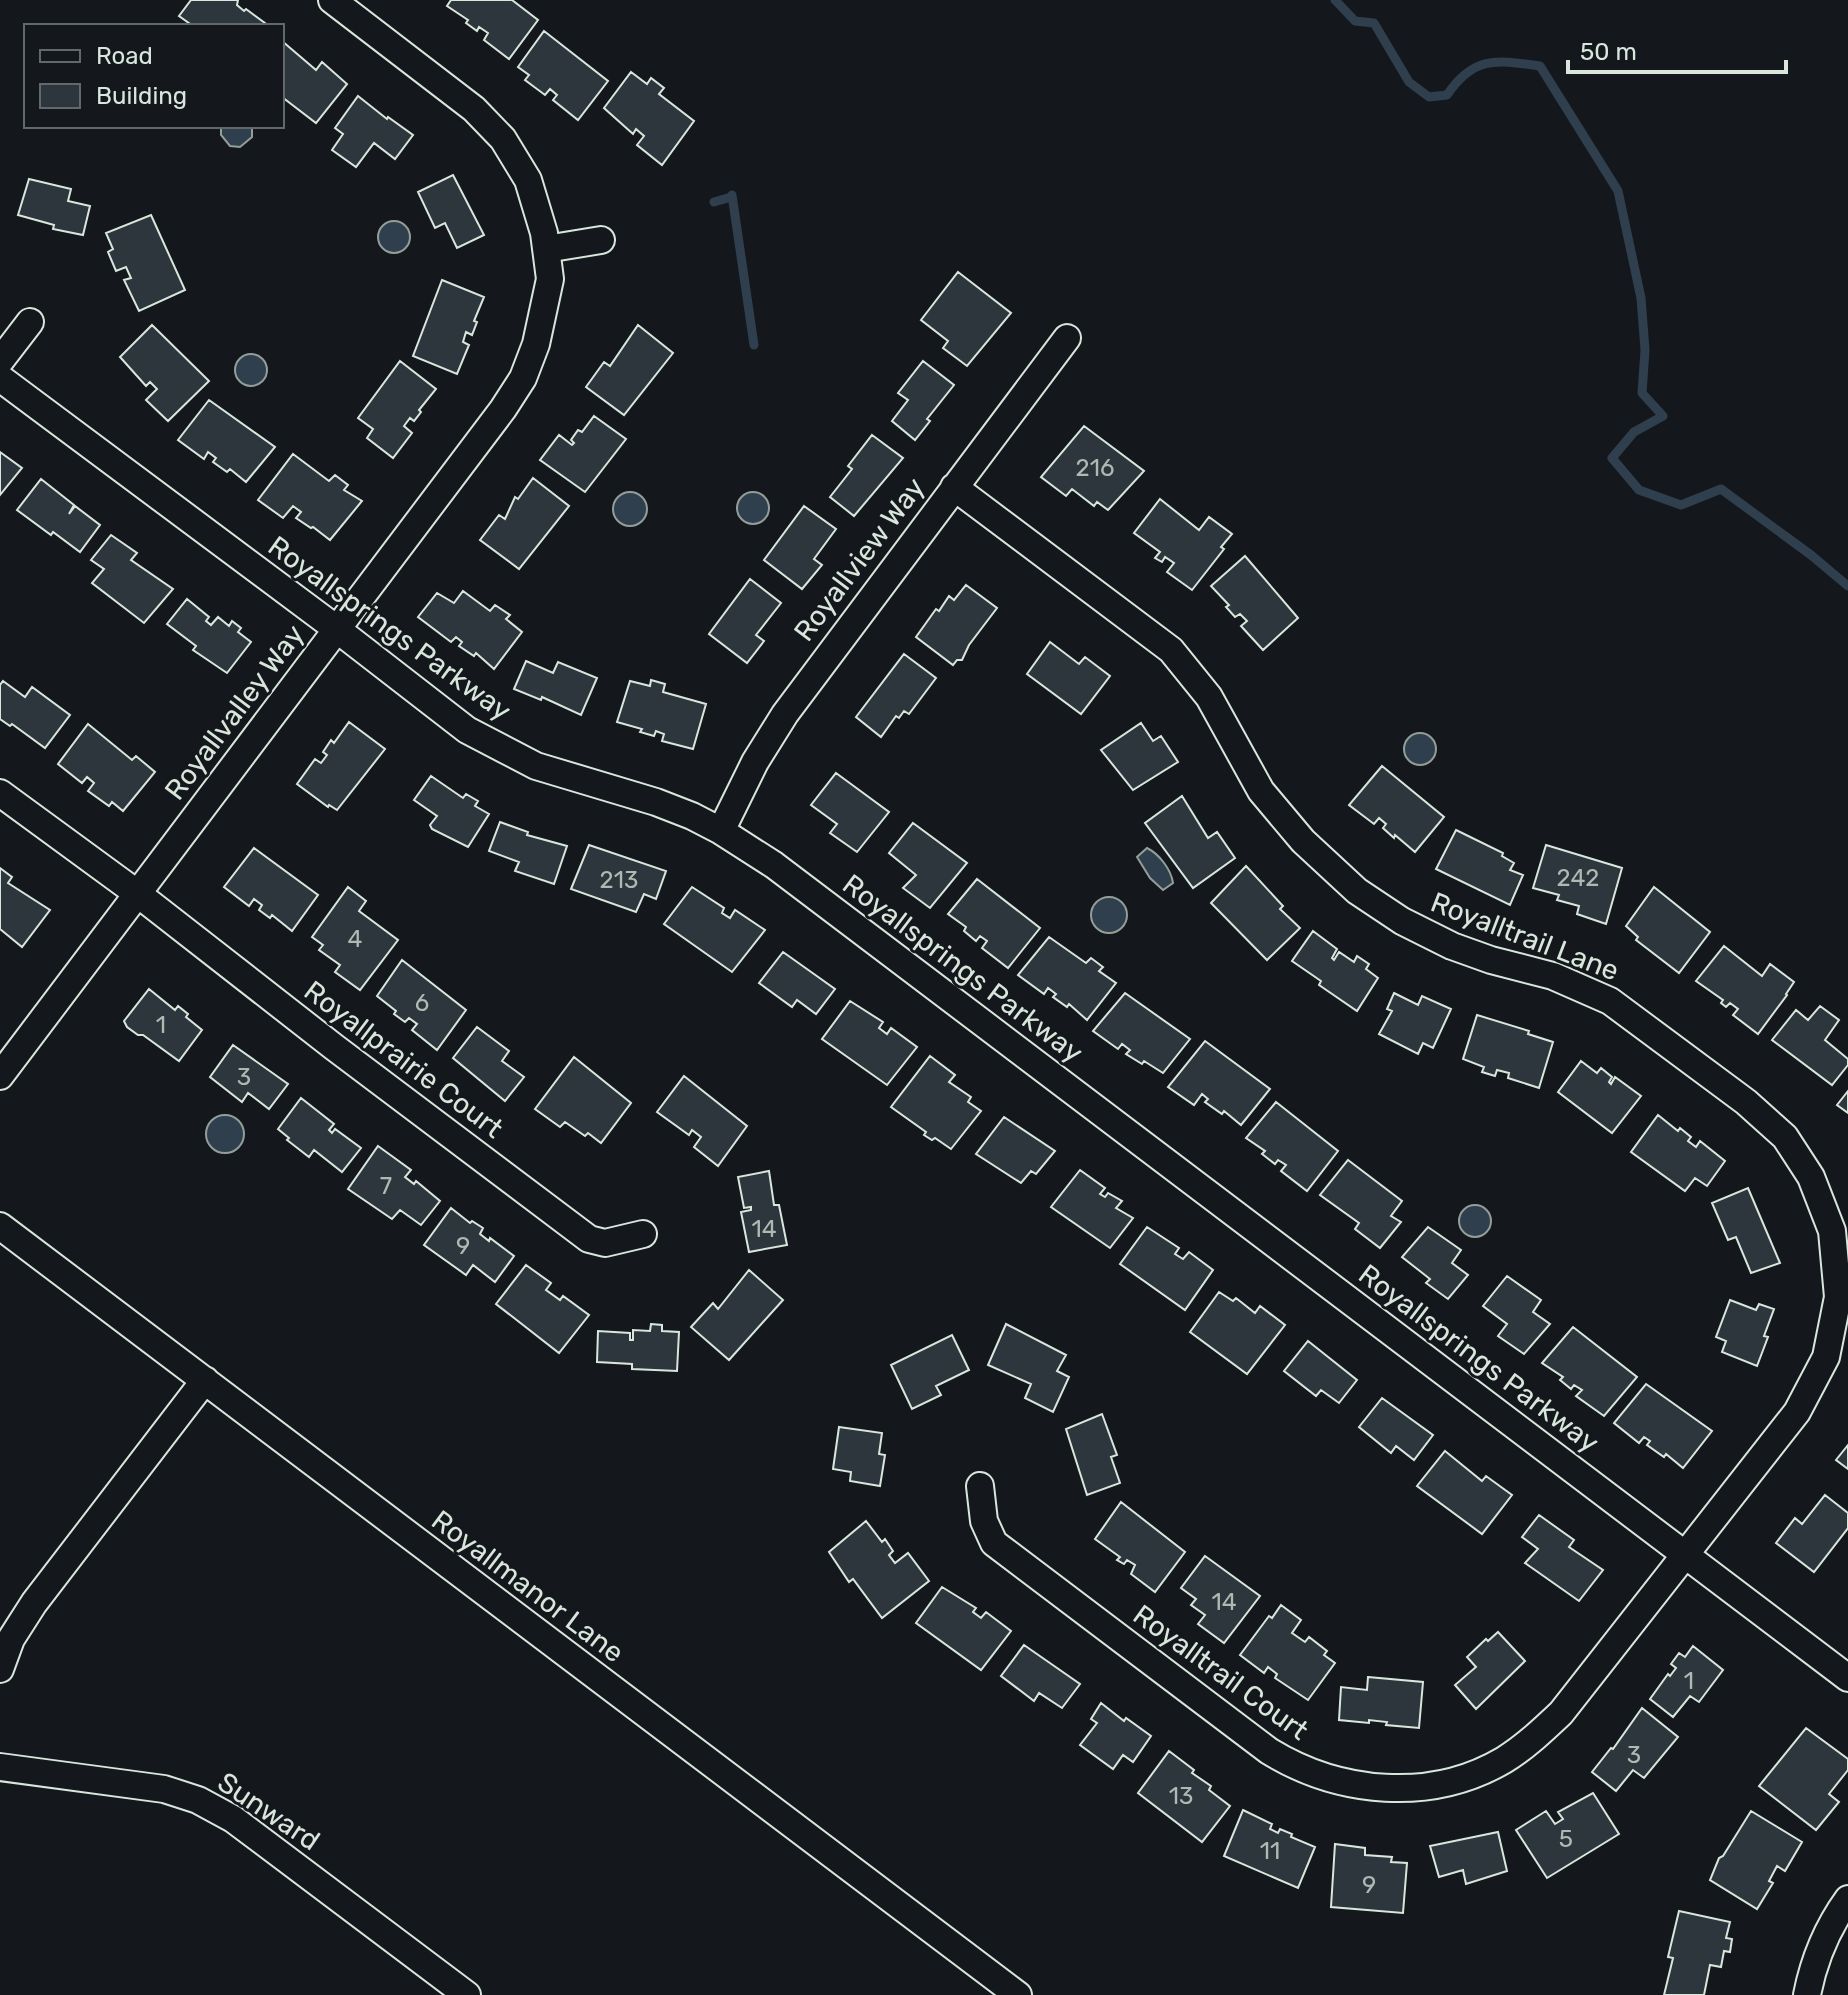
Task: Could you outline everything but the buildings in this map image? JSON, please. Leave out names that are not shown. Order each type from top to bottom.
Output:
[{"type":"street","name":"Royallvalley Way","points":[[0,1076],[338,630],[523,378],[536,344],[550,279],[540,214],[528,180],[503,139],[474,109],[332,0]]},
{"type":"street","points":[[546,249],[601,240]]},
{"type":"street","points":[[0,361],[30,322]]},
{"type":"street","name":"Royallview Way","points":[[721,831],[755,762],[785,714],[1067,338]]},
{"type":"street","name":"Royallsprings Parkway","points":[[0,378],[467,730],[514,756],[550,771],[656,802],[692,816],[721,831],[828,905],[1848,1678]]},
{"type":"street","name":"Royalltrail Lane","points":[[954,487],[1171,650],[1209,697],[1261,791],[1311,849],[1366,898],[1402,921],[1452,946],[1553,976],[1610,1001],[1767,1119],[1785,1137],[1811,1177],[1842,1265],[1826,1357],[1797,1412],[1687,1555]]},
{"type":"street","name":"Royallprairie Court","points":[[0,793],[138,894],[334,1047],[589,1239],[605,1243],[643,1234]]},
{"type":"street","name":"Royallmanor Lane","points":[[0,1226],[1018,1995]]},
{"type":"street","points":[[0,1669],[11,1639],[34,1603],[205,1380]]},
{"type":"street","name":"Royalltrail Court","points":[[980,1486],[984,1521],[994,1543],[1004,1551],[1269,1751],[1330,1779],[1374,1787],[1442,1783],[1485,1769],[1524,1746],[1561,1713],[1687,1555]]},
{"type":"street","name":"Sunward","points":[[0,1767],[164,1789],[198,1800],[233,1819],[439,1987],[467,1995]]},
{"type":"street","points":[[1807,1995],[1818,1952],[1848,1899]]},
{"type":"water","points":[[221,128],[252,128],[252,137],[240,147],[230,146],[221,135]]},
{"type":"water","points":[[394,221],[406,225],[410,237],[406,249],[394,253],[382,249],[378,237],[382,225]]},
{"type":"water","points":[[251,354],[262,359],[267,370],[262,381],[251,386],[240,381],[235,370],[240,359]]},
{"type":"water","points":[[630,492],[642,497],[647,509],[642,521],[630,526],[618,521],[613,509],[618,497]]},
{"type":"water","points":[[753,492],[764,497],[769,508],[764,519],[753,524],[742,519],[737,508],[742,497]]},
{"type":"water","points":[[1420,733],[1431,738],[1436,749],[1431,760],[1420,765],[1409,760],[1404,749],[1409,738]]},
{"type":"water","points":[[1147,848],[1164,862],[1170,872],[1173,883],[1163,890],[1150,878],[1137,857]]},
{"type":"water","points":[[1109,897],[1121,903],[1127,915],[1121,927],[1109,933],[1097,927],[1091,915],[1097,903]]},
{"type":"water","points":[[225,1115],[238,1121],[244,1134],[238,1147],[225,1153],[212,1147],[206,1134],[212,1121]]},
{"type":"water","points":[[1475,1205],[1486,1210],[1491,1221],[1486,1232],[1475,1237],[1464,1232],[1459,1221],[1464,1210]]},
{"type":"waterway","points":[[1335,0],[1355,21],[1374,23],[1409,82],[1429,97],[1447,95],[1467,73],[1488,63],[1540,66],[1618,191],[1641,298],[1645,350],[1642,393],[1663,416],[1634,432],[1612,458],[1639,490],[1681,505],[1721,489],[1848,586]]},
{"type":"waterway","points":[[732,195],[754,345]]},
{"type":"waterway","points":[[714,202],[731,197]]}]
